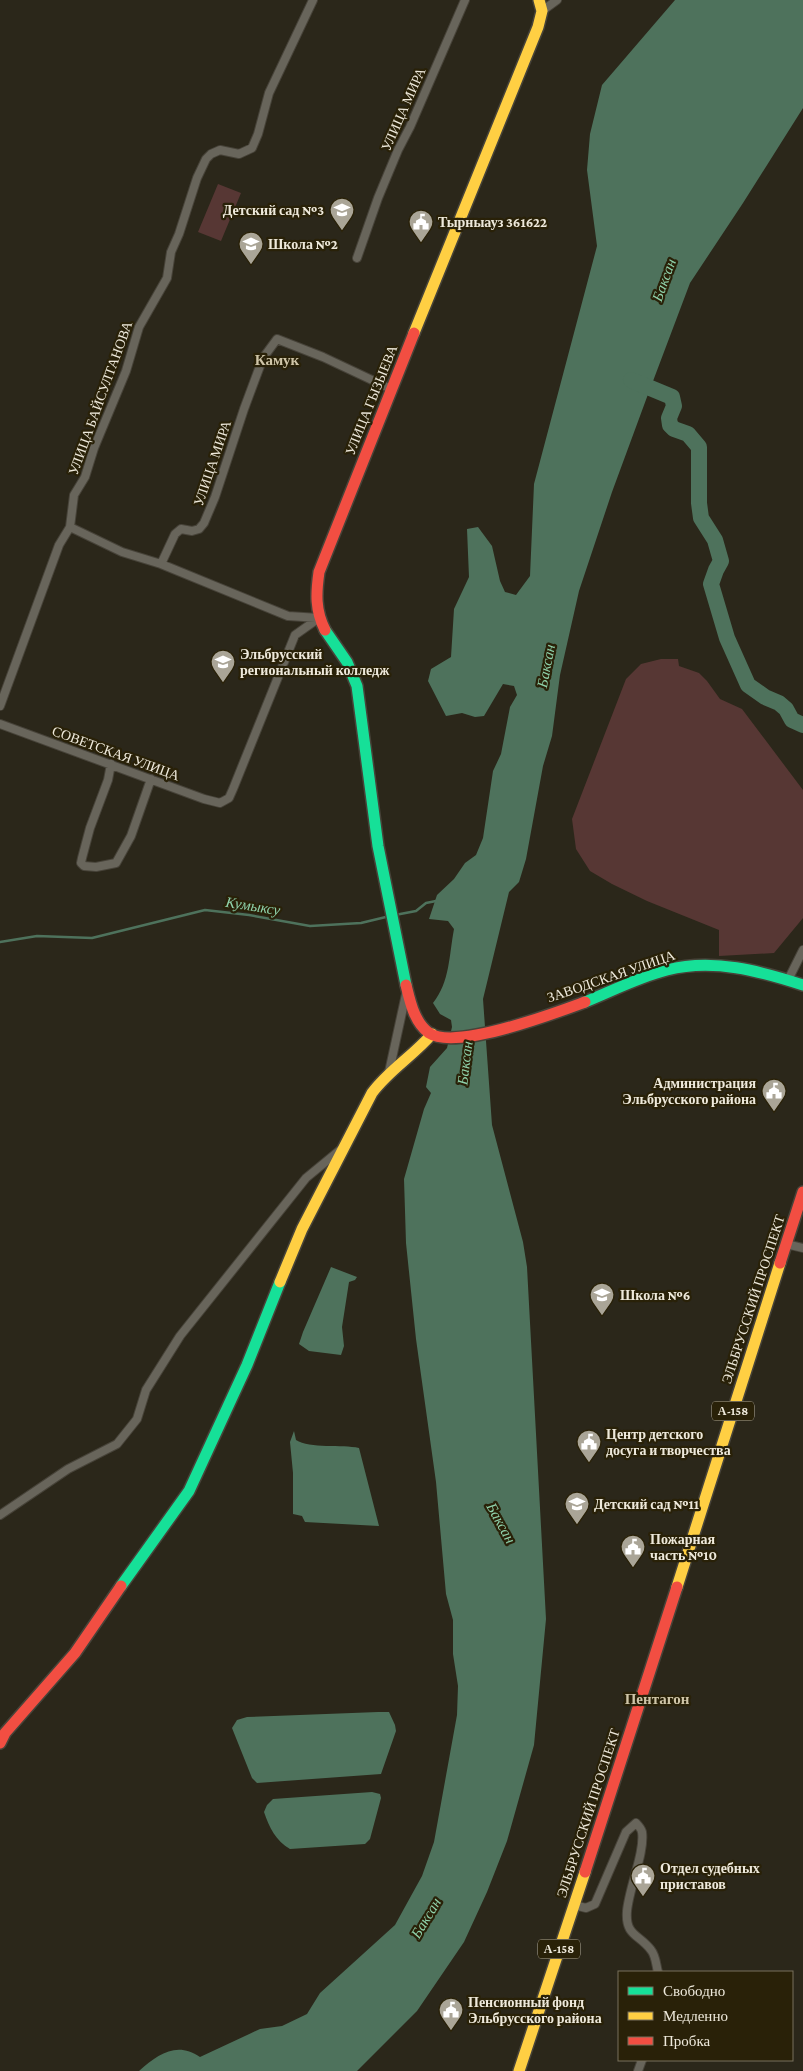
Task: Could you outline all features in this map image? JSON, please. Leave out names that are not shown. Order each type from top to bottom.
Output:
[{"type":"street","name":"УЛИЦА БАЙСУЛТАНОВА","points":[[0,706],[59,545],[70,527],[74,495],[85,477],[94,448],[126,371],[139,326],[167,278],[171,252],[179,234],[196,178],[206,159],[211,154],[220,150],[239,154],[252,148],[258,134],[268,93],[313,0]]},
{"type":"street","name":"УЛИЦА МИРА","points":[[357,258],[398,150],[410,127],[465,0]]},
{"type":"street","points":[[540,6],[557,0]]},
{"type":"street","name":"УЛИЦА ГЫЗЫЕВА","points":[[319,618],[316,595],[319,572],[391,389],[442,270],[496,128],[538,27],[540,6]]},
{"type":"street","name":"УЛИЦА МИРА","points":[[161,564],[175,534],[181,530],[199,529],[204,524],[263,358],[277,339],[323,357],[391,389]]},
{"type":"street","points":[[0,1743],[5,1733],[75,1653],[91,1627],[189,1491],[247,1365],[302,1229],[343,1147],[372,1094],[389,1072],[437,1036],[417,1019],[407,987],[378,846],[355,678],[344,657],[322,627],[319,618],[288,616],[161,564],[122,552],[70,527]]},
{"type":"street","name":"СОВЕТСКАЯ УЛИЦА","points":[[0,724],[204,799],[214,802],[224,801],[229,798],[233,789],[295,635],[319,618]]},
{"type":"street","points":[[111,764],[108,780],[90,828],[82,858],[84,866],[96,867],[116,863],[131,836],[151,779]]},
{"type":"street","points":[[788,980],[803,950]]},
{"type":"street","name":"ЗАВОДСКАЯ УЛИЦА","points":[[437,1036],[489,1033],[675,968],[721,966],[803,985]]},
{"type":"street","points":[[389,1072],[407,987]]},
{"type":"street","points":[[0,1515],[68,1469],[116,1444],[137,1419],[146,1390],[180,1336],[306,1178],[343,1147]]},
{"type":"street","name":"ЭЛЬБРУССКИЙ ПРОСПЕКТ","points":[[519,2071],[626,1749],[803,1192]]},
{"type":"street","points":[[786,1244],[803,1248]]},
{"type":"street","points":[[574,1904],[586,1908],[595,1904],[626,1832],[636,1822],[642,1830],[642,1844],[629,1895],[628,1927],[632,1934],[651,1950],[658,1971]]},
{"type":"shaded area","points":[[218,184],[241,193],[221,241],[198,232]]},
{"type":"shaded area","points":[[661,659],[678,659],[679,666],[699,673],[720,699],[742,709],[803,790],[803,918],[774,953],[719,956],[719,930],[647,901],[612,884],[590,871],[576,849],[572,819],[626,679],[641,664]]},
{"type":"water","name":"Баксан","points":[[675,0],[803,0],[803,108],[690,283],[612,492],[579,591],[560,675],[552,736],[543,766],[526,859],[519,882],[509,892],[483,999],[492,1125],[523,1242],[527,1267],[546,1619],[534,1745],[507,1841],[487,1892],[464,1942],[417,2011],[357,2071],[139,2071],[153,2059],[168,2052],[183,2050],[192,2052],[200,2057],[260,2029],[282,2026],[307,2014],[320,1993],[395,1925],[422,1876],[434,1842],[457,1715],[458,1686],[453,1654],[453,1620],[446,1594],[436,1482],[416,1339],[406,1243],[404,1179],[424,1109],[431,1093],[426,1087],[430,1067],[447,1048],[452,1027],[451,1020],[440,1014],[433,1003],[439,995],[446,977],[454,929],[448,921],[429,919],[437,895],[454,879],[465,863],[476,855],[483,838],[493,771],[501,754],[510,707],[517,695],[514,686],[503,684],[484,716],[475,717],[462,713],[446,716],[428,681],[431,669],[451,657],[454,609],[469,577],[467,529],[478,527],[492,546],[500,581],[505,592],[516,595],[530,576],[534,484],[597,246],[587,170],[590,134],[602,85]]},
{"type":"water","points":[[331,1267],[357,1277],[349,1282],[342,1327],[344,1346],[341,1355],[309,1351],[299,1344]]},
{"type":"water","points":[[294,1431],[296,1440],[302,1443],[359,1448],[379,1526],[305,1522],[302,1516],[293,1514],[293,1473],[290,1442]]},
{"type":"water","points":[[389,1712],[396,1731],[381,1774],[257,1783],[252,1778],[232,1728],[237,1720],[247,1717]]},
{"type":"water","points":[[372,1792],[380,1794],[381,1798],[370,1839],[365,1844],[290,1849],[274,1833],[264,1812],[267,1805],[273,1799]]},
{"type":"waterway","points":[[631,380],[672,397],[674,406],[669,418],[670,425],[674,429],[688,434],[699,447],[699,503],[701,518],[715,540],[721,561],[711,584],[727,638],[748,685],[765,697],[779,703],[786,709],[792,720],[803,725]]},
{"type":"waterway","name":"Кумыксу","points":[[395,915],[416,911],[426,903],[436,901]]},
{"type":"waterway","name":"Кумыксу","points":[[0,942],[37,936],[92,938],[205,910],[249,915],[310,926],[361,923],[390,916]]},
{"type":"traffic: fast","points":[[325,630],[347,662],[357,686],[378,846],[406,985]]},
{"type":"traffic: fast","points":[[585,1002],[646,976],[667,970],[702,965],[753,971],[803,985]]},
{"type":"traffic: fast","points":[[121,1586],[189,1491],[247,1365],[280,1282]]},
{"type":"traffic: slow","points":[[414,333],[538,27],[542,11],[539,0]]},
{"type":"traffic: slow","points":[[280,1282],[302,1229],[372,1093],[386,1077],[432,1034]]},
{"type":"traffic: slow","points":[[677,1587],[780,1263]]},
{"type":"traffic: slow","points":[[519,2071],[585,1872]]},
{"type":"traffic: jam","points":[[325,630],[319,615],[317,601],[319,572],[414,333]]},
{"type":"traffic: jam","points":[[406,985],[413,1011],[420,1023],[429,1033],[442,1037],[482,1034],[530,1021],[585,1002]]},
{"type":"traffic: jam","points":[[780,1263],[803,1192]]},
{"type":"traffic: jam","points":[[0,1743],[5,1733],[75,1653],[121,1586]]},
{"type":"traffic: jam","points":[[585,1872],[677,1587]]},
{"type":"place","name":"Детский сад №3","points":[[342,231]]},
{"type":"place","name":"Тырныауз 361622","points":[[421,243]]},
{"type":"place","name":"Школа №2","points":[[251,265]]},
{"type":"place","name":"Эльбрусский региональный колледж","points":[[223,683]]},
{"type":"place","name":"Администрация Эльбрусского района","points":[[774,1112]]},
{"type":"place","name":"Школа №6","points":[[602,1316]]},
{"type":"place","name":"Центр детского досуга и творчества","points":[[589,1463]]},
{"type":"place","name":"Детский сад №11","points":[[577,1525]]},
{"type":"place","name":"Пожарная часть №10","points":[[633,1568]]},
{"type":"place","name":"Отдел судебных приставов","points":[[643,1897]]},
{"type":"place","name":"Пенсионный фонд Эльбрусского района","points":[[451,2031]]},
{"type":"district","name":"Камук","points":[[277,360]]},
{"type":"district","name":"Пентагон","points":[[657,1699]]}]
